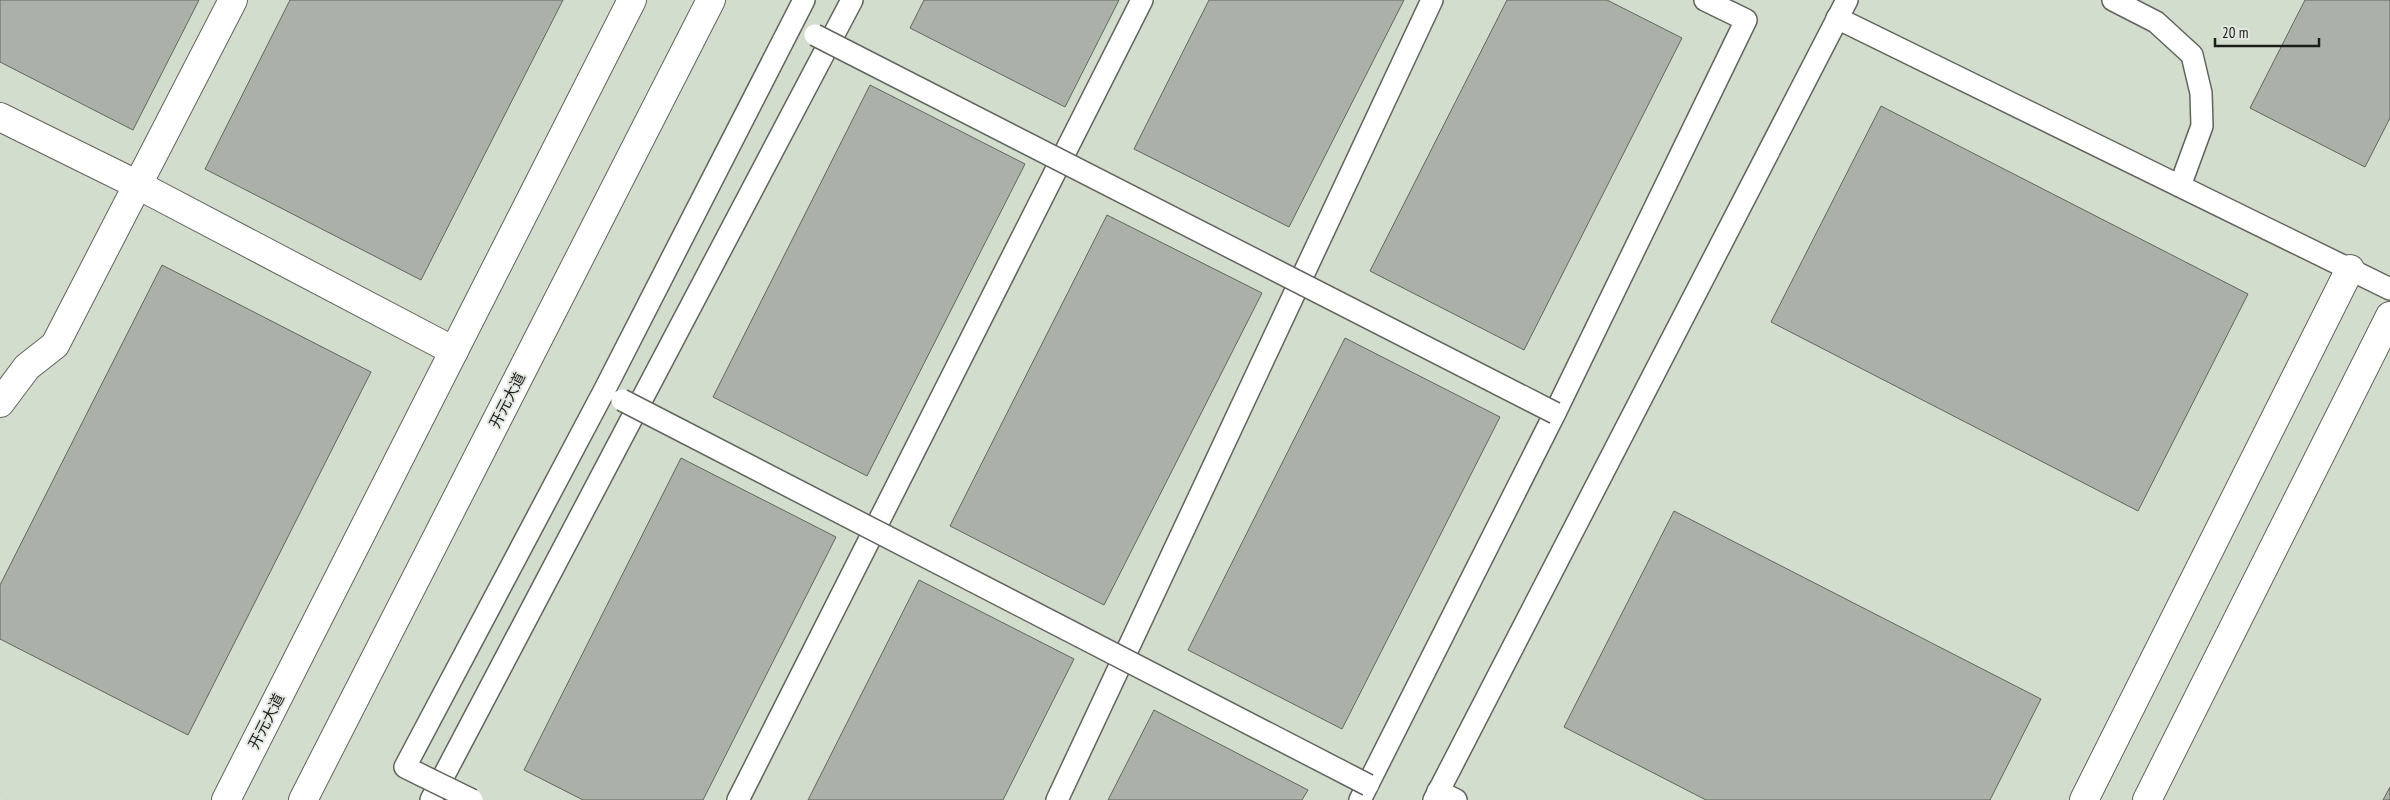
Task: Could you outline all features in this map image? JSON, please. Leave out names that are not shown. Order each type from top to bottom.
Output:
[{"type":"street","points":[[0,403],[27,367],[55,345],[233,0]]},
{"type":"street","name":"开元大道","points":[[226,800],[632,0]]},
{"type":"street","name":"开元大道","points":[[303,800],[711,0]]},
{"type":"street","points":[[0,117],[138,185],[454,350]]},
{"type":"street","points":[[2084,800],[2350,269]]},
{"type":"street","points":[[2148,800],[2390,316]]},
{"type":"lane","points":[[472,800],[405,767],[604,391],[804,0]]},
{"type":"lane","points":[[431,800],[852,0]]},
{"type":"lane","points":[[738,800],[1142,0]]},
{"type":"lane","points":[[1057,800],[1432,0]]},
{"type":"lane","points":[[604,391],[1364,793],[1555,413],[1746,20],[1705,0]]},
{"type":"lane","points":[[2113,0],[2156,22],[2192,54],[2201,93],[2202,126],[2180,186]]},
{"type":"lane","points":[[1443,797],[1842,9],[2180,186],[2390,289]]},
{"type":"lane","points":[[792,23],[1555,413]]},
{"type":"shaded area","points":[[0,0],[2390,0],[2390,800],[2,800],[0,799]]},
{"type":"building","points":[[0,0],[199,0],[133,130],[0,62]]},
{"type":"building","points":[[290,0],[563,0],[421,280],[205,169]]},
{"type":"building","points":[[924,0],[1119,0],[1065,107],[910,28]]},
{"type":"building","points":[[1209,0],[1404,0],[1289,227],[1134,149]]},
{"type":"building","points":[[1507,0],[1607,0],[1682,38],[1524,350],[1370,271]]},
{"type":"building","points":[[2305,0],[2390,0],[2390,118],[2365,167],[2250,108]]},
{"type":"building","points":[[870,85],[1025,164],[867,476],[713,397]]},
{"type":"building","points":[[1881,106],[2248,294],[2138,511],[1771,322]]},
{"type":"building","points":[[1107,215],[1262,293],[1104,605],[950,526]]},
{"type":"building","points":[[162,265],[371,372],[188,735],[0,639],[0,585]]},
{"type":"building","points":[[1345,338],[1500,417],[1342,729],[1188,650]]},
{"type":"building","points":[[681,458],[836,537],[703,800],[583,800],[524,770]]},
{"type":"building","points":[[1674,511],[2041,699],[1990,800],[1706,800],[1564,727]]},
{"type":"building","points":[[919,580],[1074,659],[1003,800],[808,800]]},
{"type":"building","points":[[1154,710],[1308,790],[1302,800],[1108,800]]},
{"type":"building","points":[[2390,787],[2390,800],[2383,800]]}]
